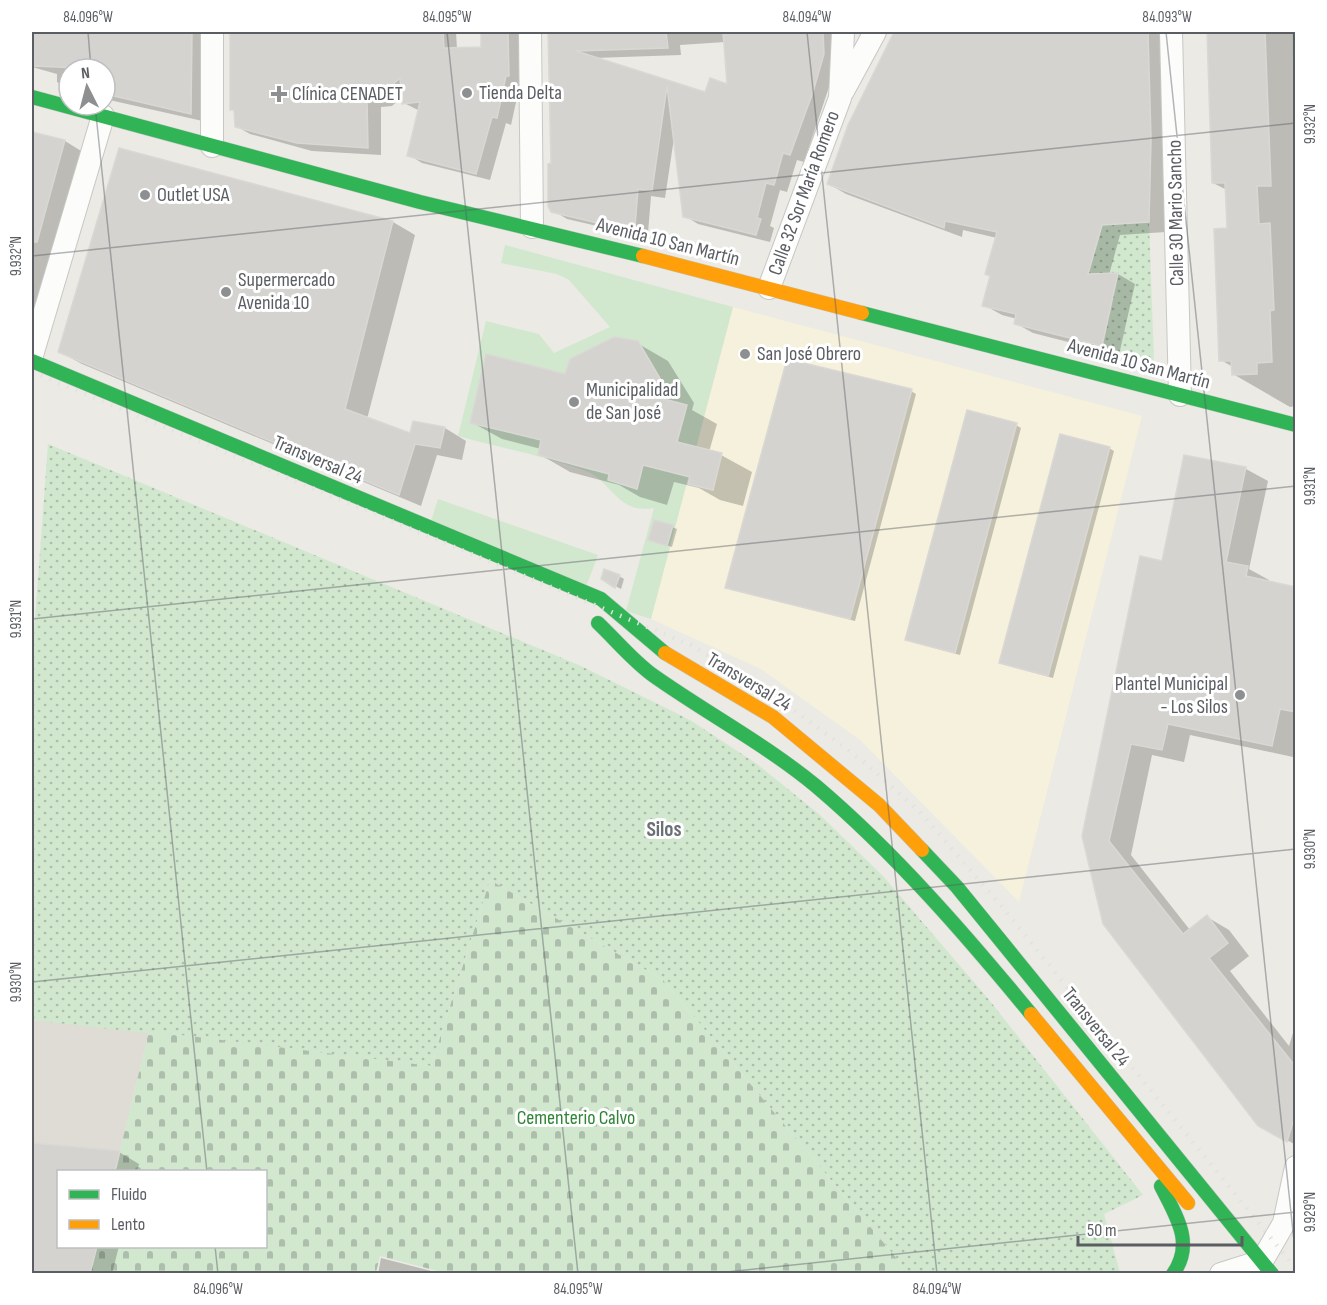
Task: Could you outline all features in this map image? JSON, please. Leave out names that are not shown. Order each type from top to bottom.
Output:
[{"type":"main road","name":"Avenida 10 San Martín","points":[[32,97],[57,104]]},
{"type":"main road","name":"Avenida 10 San Martín","points":[[107,117],[420,202],[532,227],[1296,425]]},
{"type":"main road","name":"Transversal 24","points":[[32,361],[601,599],[659,649],[773,717],[879,805],[927,854],[1011,952],[1256,1269]]},
{"type":"main road","points":[[588,616],[602,626],[652,675],[768,748],[817,787],[881,847],[992,966],[1148,1158],[1200,1217]]},
{"type":"main road","points":[[992,966],[1011,952]]},
{"type":"main road","points":[[1148,1158],[1184,1230],[1184,1253],[1180,1267],[1173,1274]]},
{"type":"main road","points":[[1230,1251],[1256,1269]]},
{"type":"street","points":[[212,32],[212,146]]},
{"type":"street","points":[[530,32],[532,227]]},
{"type":"street","name":"Calle 32 Sor María Romero","points":[[840,98],[843,32]]},
{"type":"street","name":"Calle 32 Sor María Romero","points":[[769,288],[840,98],[875,32]]},
{"type":"street","name":"Calle 30 Mario Sancho","points":[[1171,32],[1180,395]]},
{"type":"street","points":[[32,355],[103,117]]},
{"type":"street","points":[[1221,1274],[1256,1269],[1284,1223],[1296,1167]]},
{"type":"shaded area","points":[[733,307],[1142,416],[1019,902],[860,740],[761,669],[651,619]]},
{"type":"shaded area","points":[[32,1020],[149,1031],[120,1151],[32,1143]]},
{"type":"green space","points":[[1292,32],[1295,32],[1295,90],[1294,90]]},
{"type":"green space","points":[[1149,222],[1154,361],[1102,346],[1118,273],[1088,274],[1102,225]]},
{"type":"green space","points":[[505,245],[733,307],[651,619],[626,611],[654,508],[632,507],[616,496],[596,476],[573,466],[458,436],[486,321],[539,334],[554,353],[610,327],[569,280],[557,274],[501,263]],"holes":[[[614,337],[638,341],[660,398],[687,406],[669,472],[599,455],[594,471],[571,465],[575,449],[560,461],[538,455],[541,440],[470,422],[486,354],[565,374],[570,359]]]},
{"type":"green space","points":[[48,444],[581,666],[690,720],[757,764],[820,815],[883,876],[990,1001],[1143,1195],[1104,1214],[1120,1273],[904,1273],[899,1261],[663,980],[490,880],[431,1066],[32,1020],[32,659]]},
{"type":"green space","points":[[438,499],[598,555],[586,587],[431,521]]},
{"type":"green space","name":"Cementerio Calvo","points":[[490,880],[663,980],[899,1261],[904,1273],[449,1274],[380,1256],[376,1273],[90,1274],[97,1248],[267,1248],[267,1170],[115,1170],[149,1031],[431,1066]]},
{"type":"building","points":[[32,32],[192,32],[191,114],[117,97],[117,57],[57,57],[57,67],[34,66]]},
{"type":"building","points":[[230,32],[443,32],[444,48],[481,47],[481,32],[508,32],[509,76],[506,76],[497,118],[492,117],[476,174],[407,156],[420,102],[402,104],[400,78],[378,98],[367,100],[368,148],[297,143],[235,127],[234,110],[230,110]]},
{"type":"building","points":[[548,32],[666,32],[668,48],[576,51],[705,92],[710,78],[727,84],[723,32],[823,32],[824,54],[813,92],[790,155],[783,153],[774,185],[766,183],[757,218],[761,219],[756,235],[683,217],[667,86],[652,191],[638,189],[635,227],[610,221],[610,226],[551,212],[548,206],[548,164],[551,163]]},
{"type":"building","points":[[894,32],[1148,32],[1151,139],[1149,222],[1102,225],[1088,274],[1118,273],[1102,346],[1014,324],[1016,314],[982,306],[990,276],[985,274],[997,232],[945,221],[944,228],[827,184],[848,125]]},
{"type":"building","points":[[1207,32],[1265,32],[1271,186],[1257,186],[1259,224],[1270,223],[1274,310],[1270,311],[1272,362],[1257,363],[1257,374],[1232,375],[1231,361],[1219,361],[1214,229],[1227,228],[1225,183],[1212,183]]},
{"type":"building","points":[[32,132],[65,140],[37,242],[32,242]]},
{"type":"building","name":"Supermercado Avenida 10","points":[[119,148],[393,221],[345,409],[410,433],[413,421],[445,427],[440,448],[415,444],[399,495],[58,352]]},
{"type":"building","name":"Municipalidad de San José","points":[[614,337],[638,341],[664,385],[660,398],[687,405],[677,442],[722,453],[713,490],[688,484],[690,477],[643,465],[637,489],[608,480],[609,474],[538,455],[541,440],[470,423],[486,354],[565,374],[570,359]]},
{"type":"building","points":[[787,359],[912,389],[850,619],[725,588]]},
{"type":"building","points":[[967,410],[1017,423],[955,653],[905,640]]},
{"type":"building","points":[[1060,434],[1110,447],[1048,676],[999,663]]},
{"type":"building","points":[[1184,455],[1246,467],[1226,562],[1248,566],[1246,576],[1296,587],[1296,712],[1280,709],[1272,746],[1168,724],[1162,750],[1131,744],[1109,841],[1183,934],[1207,915],[1228,943],[1209,958],[1296,1067],[1296,1112],[1287,1142],[1258,1126],[1103,924],[1082,836],[1140,556],[1162,561]]},
{"type":"building","points":[[654,520],[673,525],[667,546],[648,540]]},
{"type":"building","points":[[604,569],[620,575],[615,588],[601,579]]},
{"type":"building","points":[[32,1143],[120,1151],[115,1170],[57,1170],[57,1248],[96,1248],[90,1274],[32,1274]]},
{"type":"railway","points":[[32,372],[691,645],[790,707],[865,763],[920,812],[1002,907],[1296,1269]]},
{"type":"traffic: fast","points":[[32,97],[420,202],[643,256]]},
{"type":"traffic: fast","points":[[862,313],[1296,425]]},
{"type":"traffic: fast","points":[[32,361],[601,599],[665,653]]},
{"type":"traffic: fast","points":[[598,623],[647,670],[777,756],[845,812],[928,895],[1031,1014]]},
{"type":"traffic: fast","points":[[922,850],[957,887],[1272,1274]]},
{"type":"traffic: fast","points":[[1161,1186],[1177,1219],[1183,1240],[1183,1251],[1173,1274]]},
{"type":"traffic: slow","points":[[643,256],[862,313]]},
{"type":"traffic: slow","points":[[665,653],[773,717],[879,805],[922,850]]},
{"type":"traffic: slow","points":[[1031,1014],[1188,1203]]},
{"type":"place","name":"Tienda Delta","points":[[467,93]]},
{"type":"place","name":"Clínica CENADET","points":[[279,94]]},
{"type":"place","name":"Outlet USA","points":[[145,195]]},
{"type":"place","name":"Supermercado Avenida 10","points":[[226,292]]},
{"type":"place","name":"San José Obrero","points":[[745,354]]},
{"type":"place","name":"Municipalidad de San José","points":[[574,402]]},
{"type":"place","name":"Plantel Municipal - Los Silos","points":[[1240,695]]},
{"type":"district","name":"Silos","points":[[664,829]]}]
